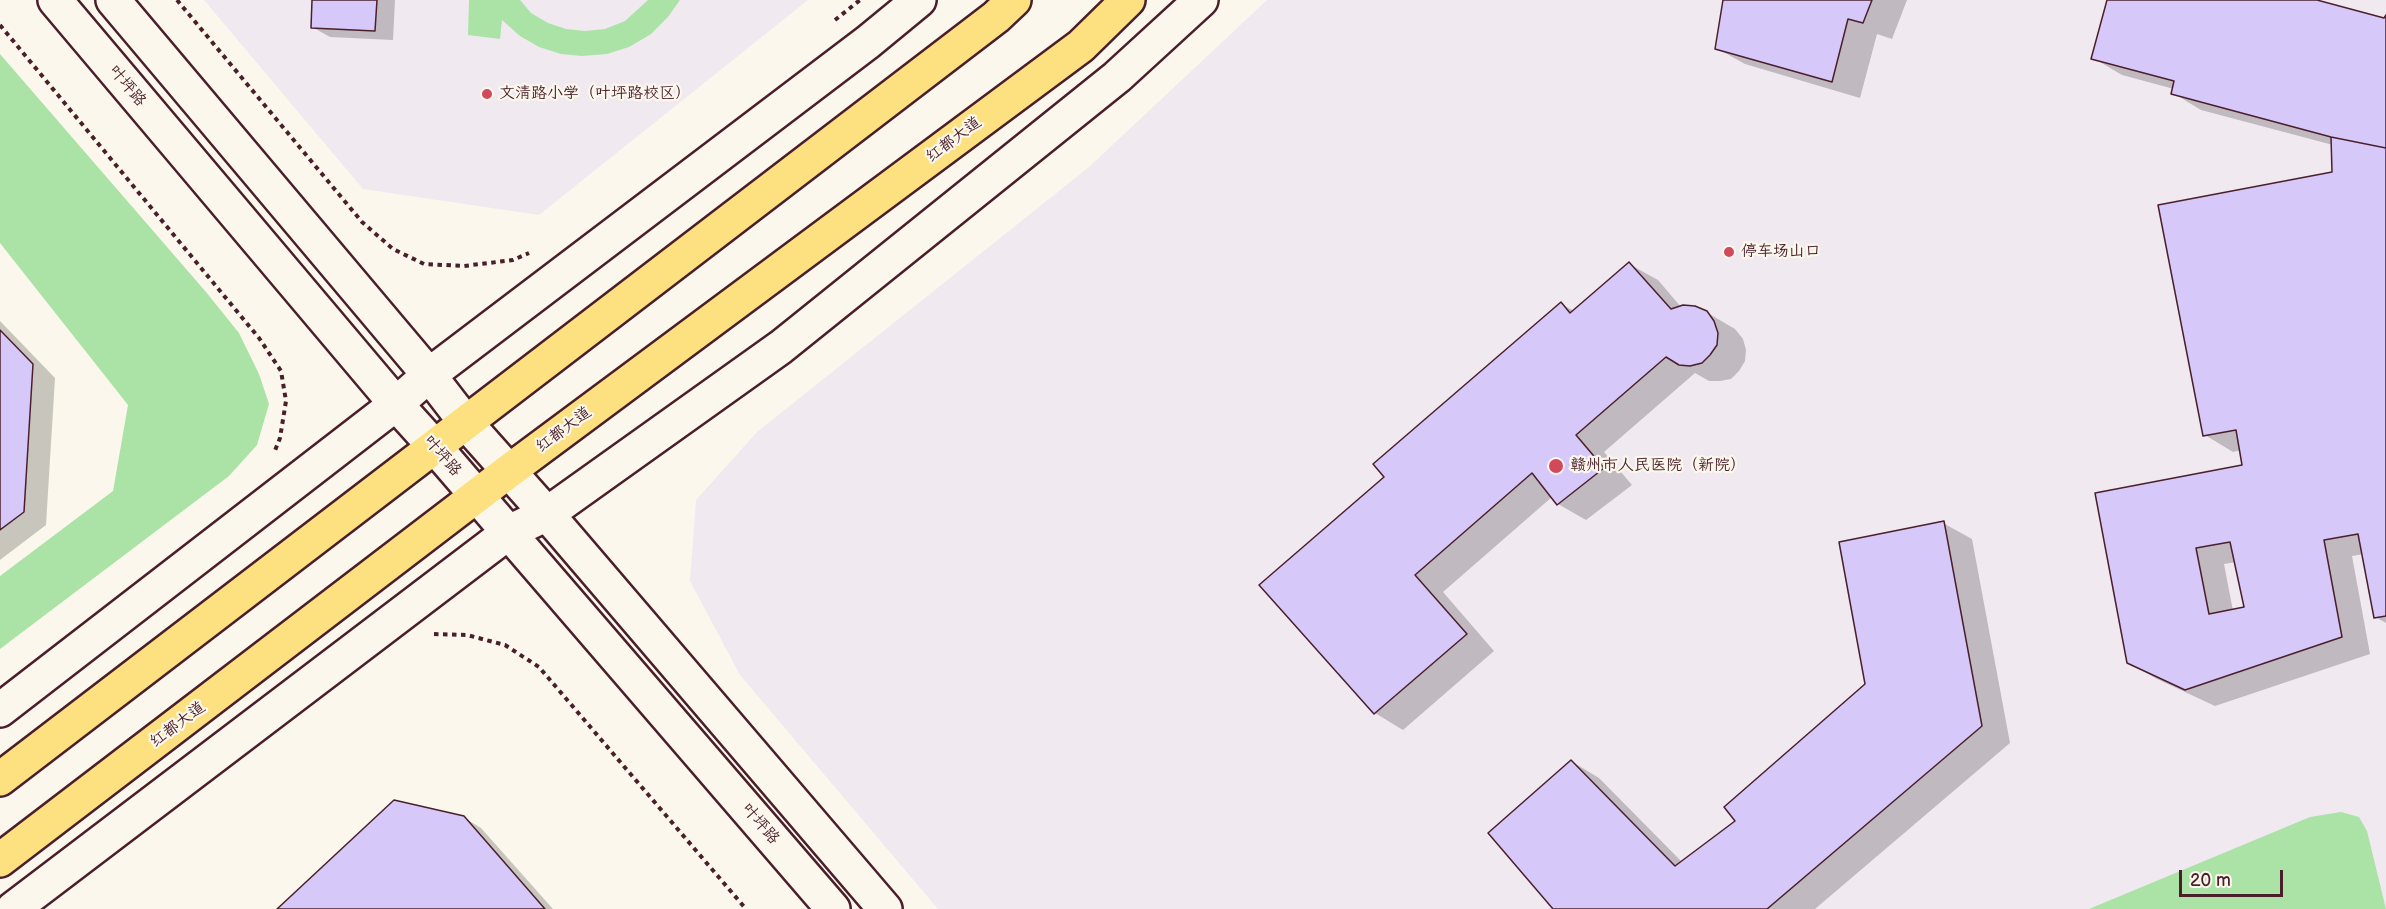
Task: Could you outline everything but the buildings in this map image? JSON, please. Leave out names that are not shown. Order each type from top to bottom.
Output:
[{"type":"main road","points":[[0,779],[996,17],[1014,0]]},
{"type":"main road","name":"红都大道","points":[[0,860],[509,471],[1080,46],[1128,0]]},
{"type":"street","name":"叶坪路","points":[[55,0],[396,404],[833,909]]},
{"type":"street","points":[[113,0],[429,375],[466,423],[547,514],[885,909]]},
{"type":"street","points":[[0,710],[396,404],[429,375],[868,42],[919,0]]},
{"type":"street","points":[[13,909],[509,532],[547,514],[781,347],[1117,77],[1201,0]]},
{"type":"path","points":[[177,0],[362,222],[393,249],[424,264],[464,266],[513,260],[533,251]]},
{"type":"path","points":[[832,22],[860,0]]},
{"type":"path","points":[[0,25],[259,338],[281,370],[286,401],[280,438],[272,456]]},
{"type":"path","points":[[467,635],[506,645],[539,667],[746,909]]},
{"type":"shaded area","name":"文清路小学（叶坪路校区）","points":[[204,0],[808,0],[539,215],[363,189]]},
{"type":"shaded area","name":"赣州市人民医院（新院）","points":[[1267,0],[2386,0],[2386,909],[938,909],[740,675],[690,581],[696,500],[757,432],[1089,167]]},
{"type":"green space","points":[[469,0],[520,0],[531,13],[548,23],[566,29],[585,31],[605,29],[625,21],[648,0],[680,0],[668,17],[651,34],[629,47],[607,54],[582,56],[561,54],[539,47],[520,36],[502,20],[500,39],[468,35]]},
{"type":"green space","points":[[0,54],[239,333],[259,374],[269,404],[257,445],[229,476],[0,649],[0,576],[113,491],[128,405],[0,243]]},
{"type":"green space","points":[[2341,812],[2359,817],[2367,831],[2386,909],[2089,909],[2310,817]]},
{"type":"place","name":"文清路小学（叶坪路校区）","points":[[487,94]]},
{"type":"place","name":"停车场山口","points":[[1729,252]]},
{"type":"place","name":"赣州市人民医院（新院）","points":[[1556,466]]}]
